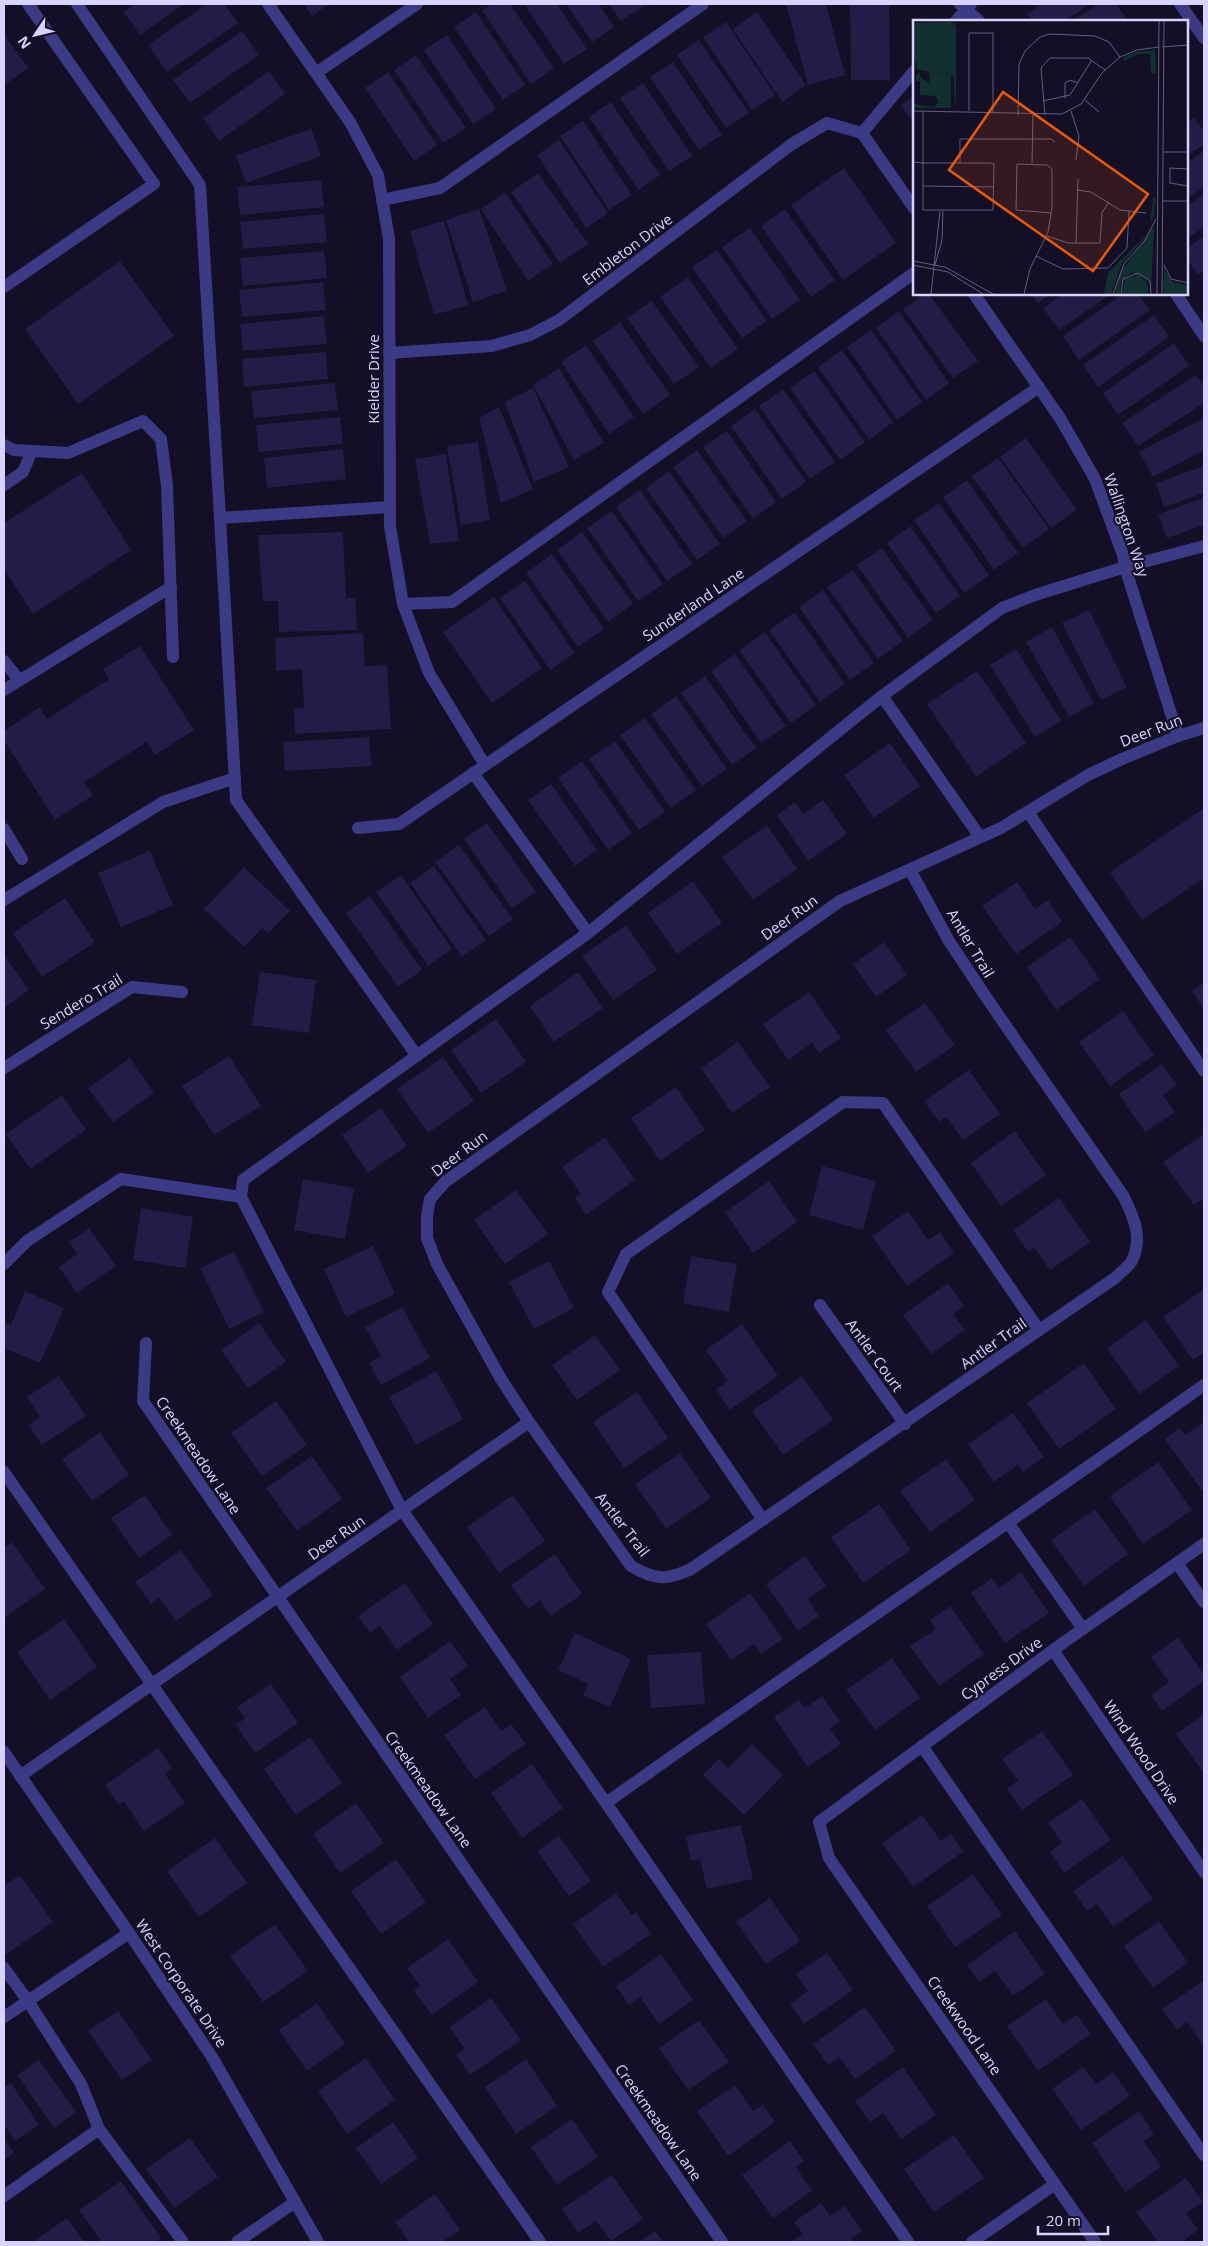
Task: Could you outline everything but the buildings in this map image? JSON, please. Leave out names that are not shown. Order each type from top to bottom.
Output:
[{"type":"street","points":[[4,287],[154,184],[28,4]]},
{"type":"street","points":[[78,4],[200,185],[236,800],[417,1056]]},
{"type":"street","name":"Kielder Drive","points":[[268,4],[350,122],[378,175],[389,239],[390,526],[403,604],[429,673],[485,765]]},
{"type":"street","points":[[316,74],[417,4]]},
{"type":"street","points":[[382,200],[440,188],[703,4]]},
{"type":"street","points":[[1180,4],[1204,38]]},
{"type":"street","points":[[957,20],[966,6],[978,20]]},
{"type":"street","points":[[913,72],[862,133],[913,207]]},
{"type":"street","name":"Embleton Drive","points":[[389,353],[492,346],[530,334],[559,320],[792,144],[827,123],[862,133]]},
{"type":"street","points":[[403,604],[452,602],[913,274]]},
{"type":"street","name":"Wallington Way","points":[[975,295],[1060,418],[1095,479],[1123,555],[1125,567],[1178,736]]},
{"type":"street","points":[[1177,295],[1204,336]]},
{"type":"street","name":"Sunderland Lane","points":[[358,828],[399,824],[1039,387]]},
{"type":"street","points":[[4,445],[14,450],[68,453],[143,421],[162,439],[167,486],[173,657]]},
{"type":"street","points":[[4,485],[23,472],[32,451]]},
{"type":"street","points":[[220,518],[390,508]]},
{"type":"street","points":[[908,2242],[402,1510],[242,1197],[243,1180],[588,932],[882,696],[1002,608],[1034,595],[1125,567],[1204,546]]},
{"type":"street","points":[[4,690],[171,587]]},
{"type":"street","points":[[4,661],[19,680]]},
{"type":"street","points":[[882,696],[980,837]]},
{"type":"street","name":"Deer Run","points":[[20,1776],[528,1422],[500,1379],[437,1264],[427,1238],[427,1216],[430,1199],[445,1182],[840,901],[980,837],[1028,812],[1088,775],[1178,736],[1204,728]]},
{"type":"street","points":[[473,773],[588,932]]},
{"type":"street","points":[[4,900],[162,802],[235,778]]},
{"type":"street","points":[[1028,812],[1204,1070]]},
{"type":"street","points":[[4,829],[22,858]]},
{"type":"street","name":"Antler Trail","points":[[528,1422],[631,1566],[646,1575],[659,1578],[676,1576],[691,1569],[1116,1278],[1131,1262],[1137,1242],[1136,1222],[1124,1197],[980,989],[949,940],[910,870]]},
{"type":"street","name":"Sendero Trail","points":[[4,1068],[132,988],[182,992]]},
{"type":"street","points":[[763,1520],[608,1292],[626,1254],[843,1102],[883,1103],[1039,1330]]},
{"type":"street","points":[[4,1264],[27,1241],[121,1179],[242,1197]]},
{"type":"street","name":"Antler Court","points":[[820,1305],[904,1424]]},
{"type":"street","name":"Creekmeadow Lane","points":[[146,1343],[143,1401],[722,2242]]},
{"type":"street","points":[[606,1803],[714,1726],[1009,1524],[1204,1385]]},
{"type":"street","points":[[4,1472],[540,2242]]},
{"type":"street","points":[[1009,1524],[1083,1629]]},
{"type":"street","name":"Cypress Drive","points":[[819,1822],[1053,1650],[1204,1544]]},
{"type":"street","points":[[1177,1563],[1204,1602]]},
{"type":"street","name":"Wind Wood Drive","points":[[1053,1650],[1204,1872]]},
{"type":"street","points":[[922,1746],[1204,2154]]},
{"type":"street","name":"West Corporate Drive","points":[[4,1752],[129,1932],[212,2057],[318,2242]]},
{"type":"street","name":"Creekwood Lane","points":[[819,1822],[829,1858],[1095,2242]]},
{"type":"street","points":[[4,2017],[129,1932]]},
{"type":"street","points":[[4,1968],[28,2001],[80,2084],[99,2129],[183,2242]]},
{"type":"street","points":[[4,2196],[99,2129]]},
{"type":"street","points":[[972,2242],[1055,2184]]},
{"type":"street","points":[[237,2242],[295,2202]]}]
